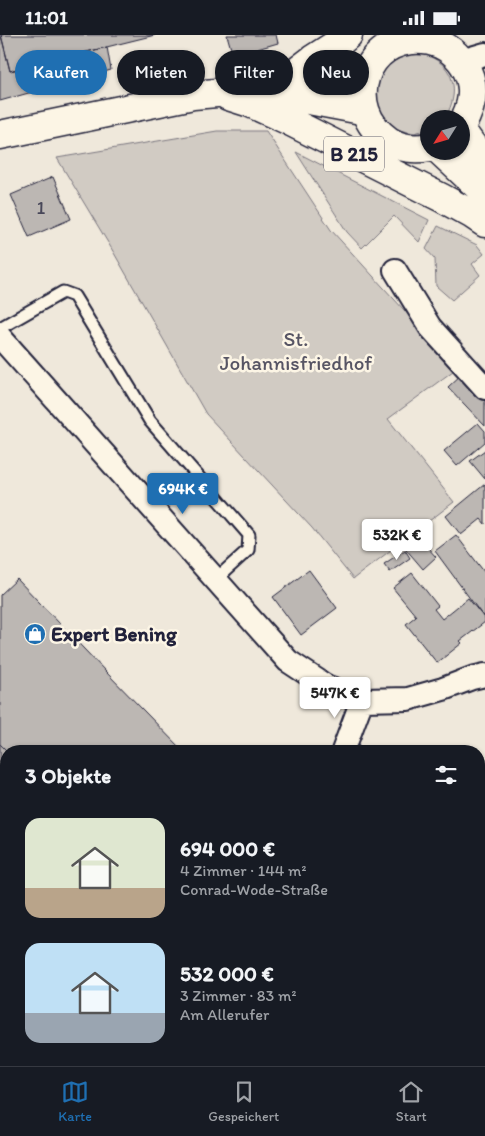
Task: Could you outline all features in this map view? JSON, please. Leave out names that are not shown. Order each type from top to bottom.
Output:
[{"type":"main road","points":[[293,72],[348,35]]},
{"type":"main road","points":[[369,68],[382,51],[399,42],[411,39],[432,41],[440,44],[473,58],[468,74],[478,86],[469,110]]},
{"type":"main road","name":"B 215","points":[[0,135],[192,95],[215,93]]},
{"type":"main road","name":"B 215","points":[[225,95],[250,103],[285,119],[442,198],[485,223]]},
{"type":"main road","points":[[286,95],[365,111]]},
{"type":"main road","points":[[362,95],[365,111],[383,137],[402,147],[420,148]]},
{"type":"main road","points":[[470,144],[485,166]]},
{"type":"main road","points":[[450,160],[485,193]]},
{"type":"street","points":[[395,270],[430,327],[485,388]]},
{"type":"street","points":[[0,337],[288,661],[326,686],[362,700],[408,699],[485,675]]},
{"type":"street","points":[[345,745],[362,700]]},
{"type":"lane","points":[[0,328],[63,292],[74,295],[150,421],[249,535],[248,550],[215,580]]},
{"type":"green space","points":[[419,53],[427,55],[445,67],[452,80],[453,96],[449,110],[420,110],[420,131],[414,133],[393,127],[384,120],[375,101],[381,70],[397,56]]},
{"type":"green space","name":"St. Johannisfriedhof","points":[[217,131],[266,131],[331,230],[457,368],[388,419],[454,502],[353,579],[312,528],[206,414],[110,246],[57,158]]},
{"type":"green space","points":[[296,152],[429,220],[419,242],[394,216],[362,248],[347,232]]},
{"type":"green space","points":[[438,226],[477,245],[484,254],[472,264],[480,275],[452,300],[436,286],[435,259],[426,249]]},
{"type":"building","points":[[1,35],[10,71],[15,70],[15,95],[21,95],[0,101]]},
{"type":"building","points":[[1,35],[155,35],[95,50],[15,50],[15,70],[10,71]]},
{"type":"building","points":[[227,35],[276,35],[278,43],[254,50],[231,50]]},
{"type":"building","points":[[107,47],[111,70],[107,71],[107,50],[95,50]]},
{"type":"building","points":[[53,177],[71,219],[29,237],[11,195]]},
{"type":"building","points":[[463,373],[485,396],[485,426],[448,387]]},
{"type":"building","points":[[478,423],[485,431],[485,442],[457,466],[444,451]]},
{"type":"building","points":[[485,450],[485,479],[470,461]]},
{"type":"building","points":[[485,484],[485,524],[481,519],[461,535],[446,516]]},
{"type":"building","points":[[456,535],[485,573],[485,619],[435,551]]},
{"type":"building","points":[[418,537],[436,557],[423,569],[405,548]]},
{"type":"building","points":[[405,550],[410,558],[390,572],[384,564]]},
{"type":"building","points":[[309,570],[337,608],[301,635],[273,597]]},
{"type":"building","points":[[412,573],[438,606],[434,609],[442,619],[468,598],[485,619],[485,622],[460,641],[462,643],[437,663],[406,624],[416,616],[393,588]]},
{"type":"building","name":"Expert Bening","points":[[17,579],[177,745],[1,745],[0,595]]},
{"type":"place","name":"Expert Bening","points":[[35,634]]}]
